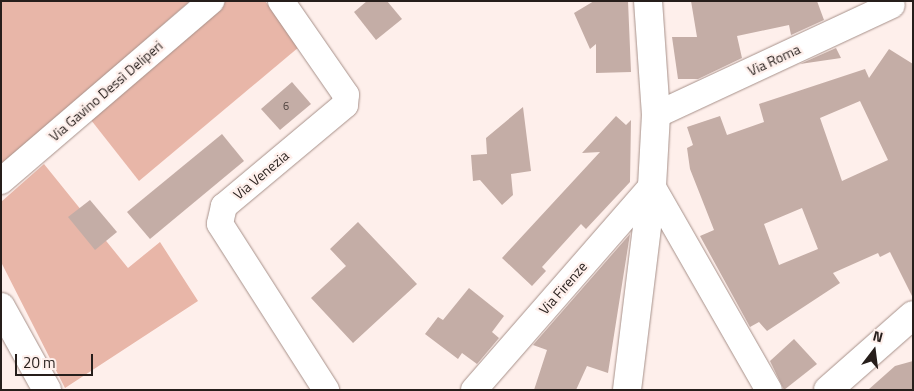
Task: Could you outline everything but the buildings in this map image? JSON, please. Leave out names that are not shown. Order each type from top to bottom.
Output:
[{"type":"street","name":"Via Gavino Dessì Deliperi","points":[[1,181],[211,1]]},
{"type":"street","name":"Via Venezia","points":[[281,1],[346,95],[345,105],[224,206],[220,224],[326,390]]},
{"type":"street","points":[[626,390],[652,186],[656,115],[648,1]]},
{"type":"street","name":"Via Roma","points":[[656,115],[892,5]]},
{"type":"street","points":[[652,186],[769,390]]},
{"type":"street","name":"Via Firenze","points":[[474,390],[652,186]]},
{"type":"street","points":[[1,307],[47,390]]},
{"type":"street","points":[[828,390],[913,315]]},
{"type":"shaded area","points":[[1,1],[190,1],[1,166]]},
{"type":"shaded area","points":[[226,1],[265,1],[299,47],[139,181],[91,120]]},
{"type":"shaded area","points":[[44,164],[128,268],[160,242],[198,301],[65,388],[1,262],[1,202]]}]
